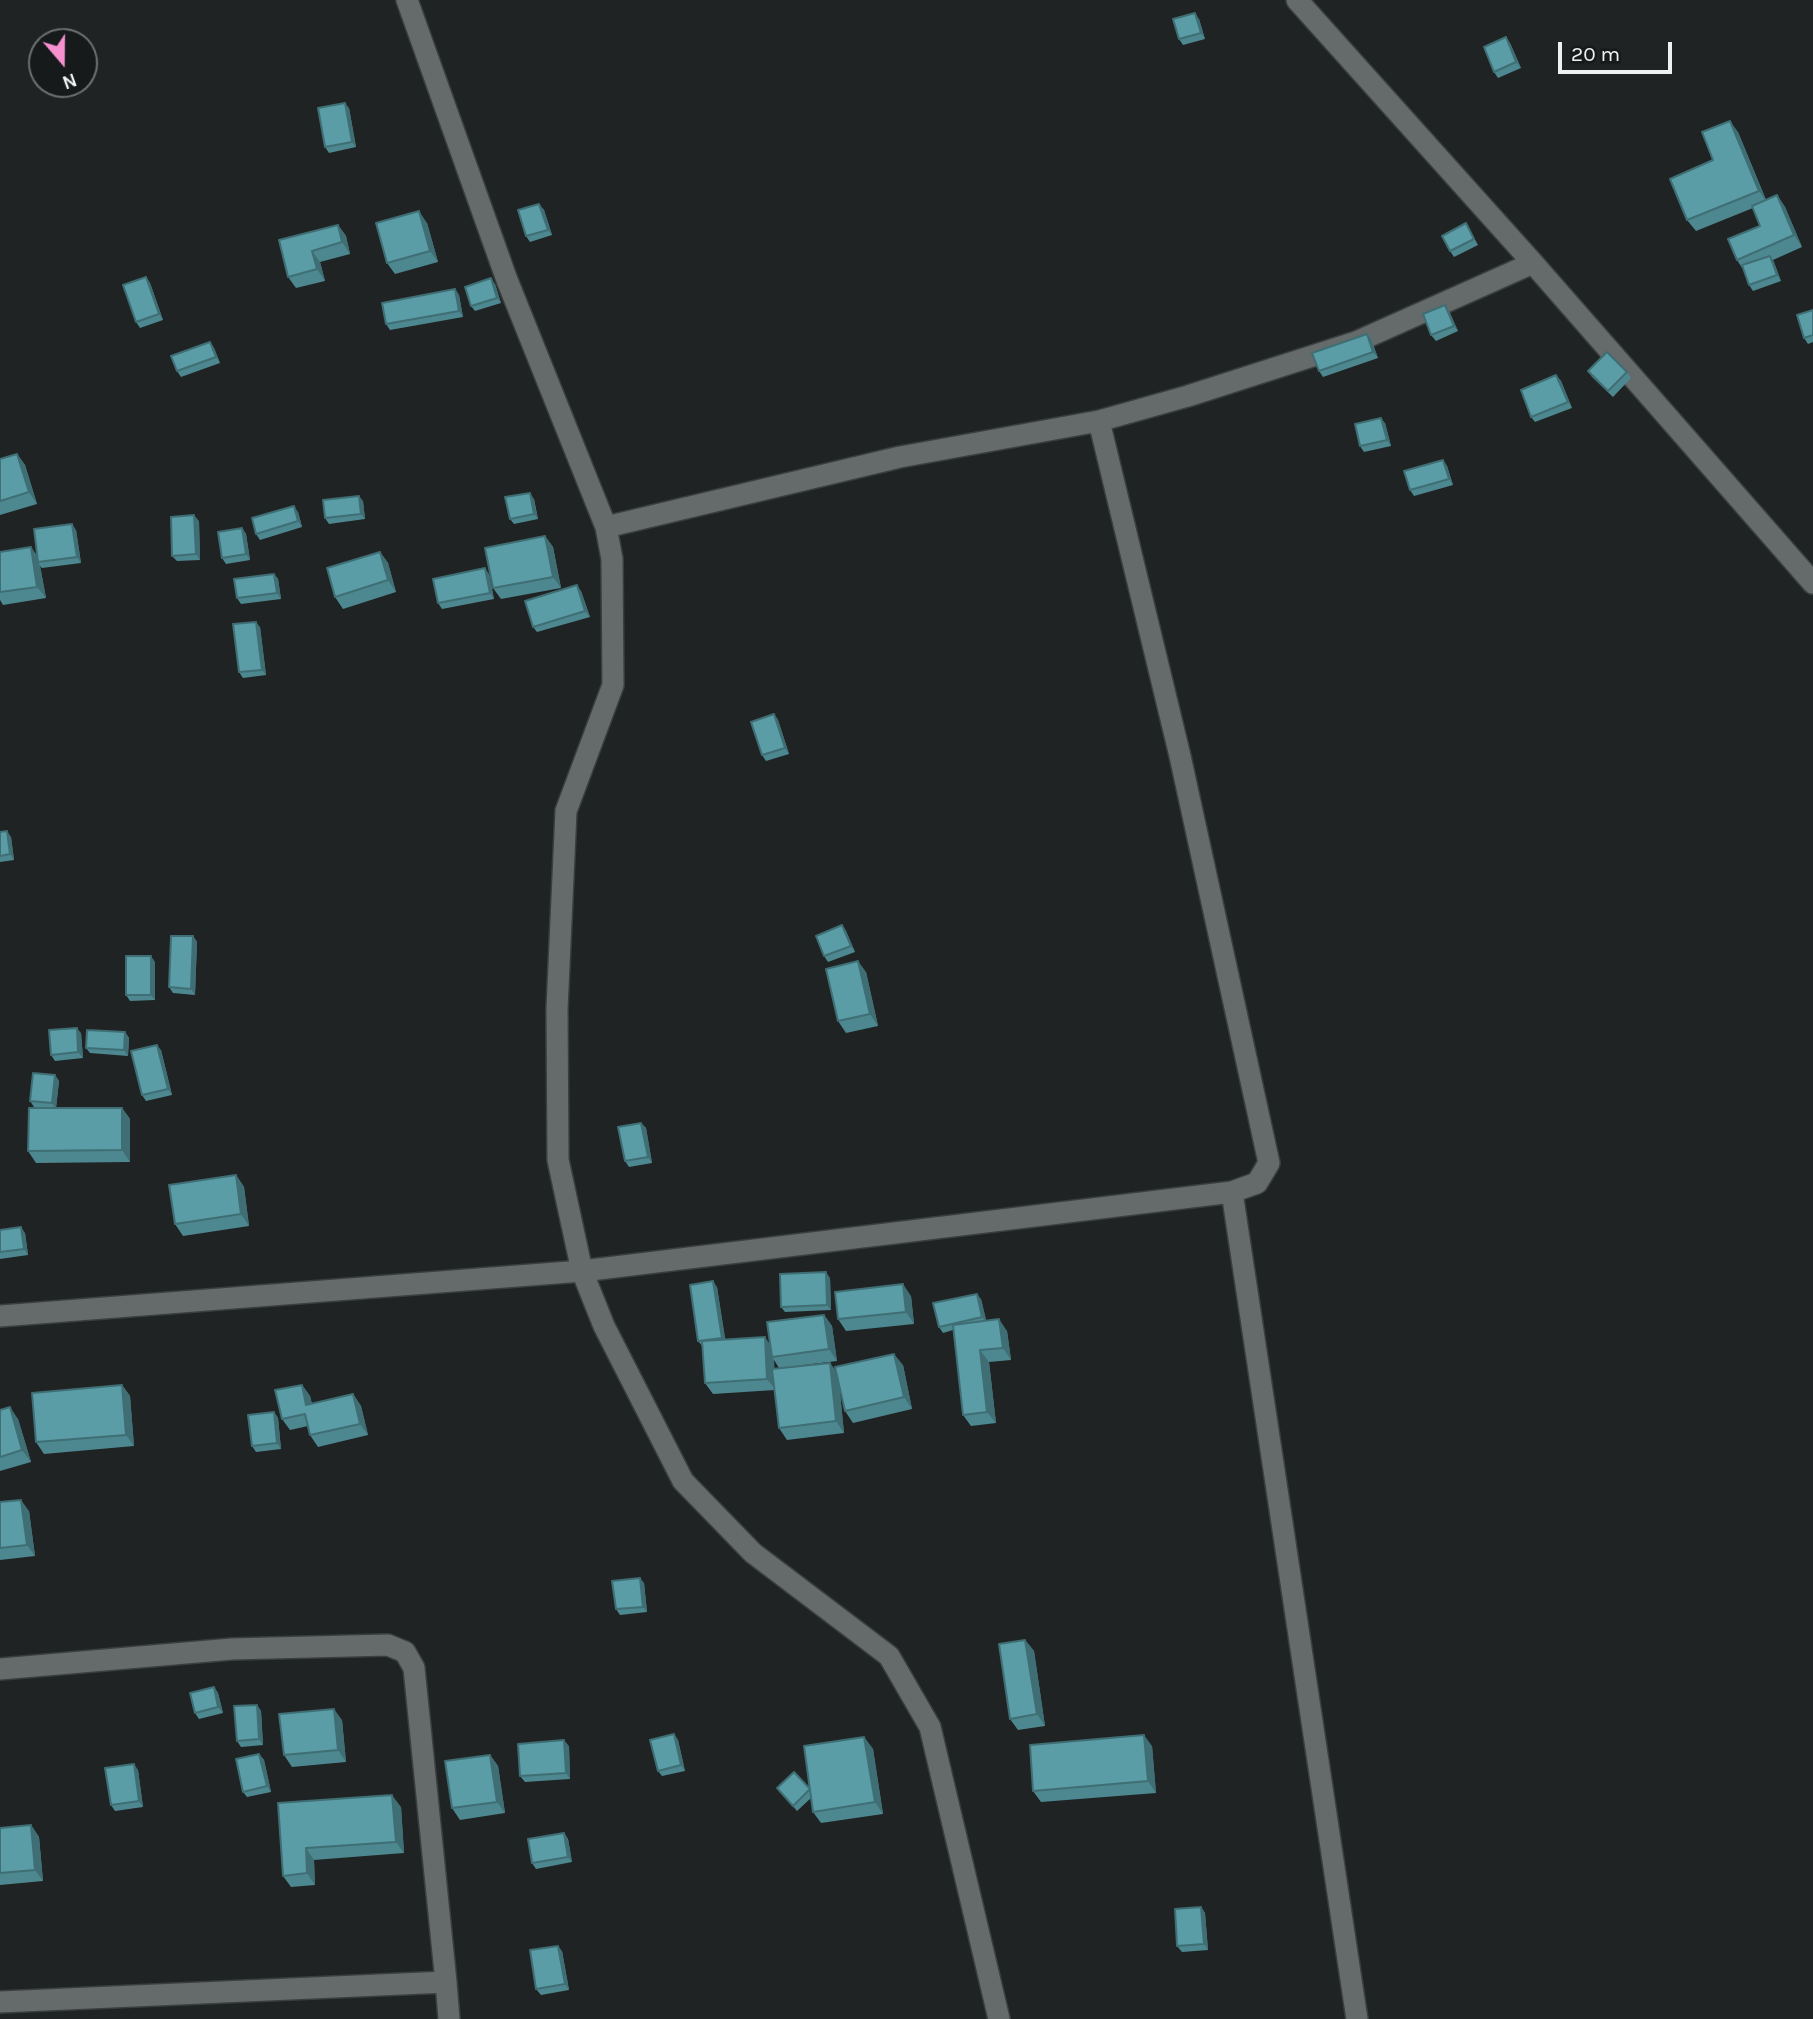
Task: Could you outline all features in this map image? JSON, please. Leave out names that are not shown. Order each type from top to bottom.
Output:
[{"type":"street","points":[[407,0],[507,281],[606,527],[612,559],[613,685],[566,811],[557,1009],[558,1160],[582,1270],[604,1326],[683,1481],[753,1553],[889,1656],[930,1727],[999,2019]]},
{"type":"street","points":[[1297,0],[1533,262],[1813,583]]},
{"type":"street","points":[[606,527],[900,457],[1099,421],[1188,396],[1356,342],[1533,262]]},
{"type":"street","points":[[0,1316],[582,1270],[1232,1192],[1257,1183],[1269,1163],[1180,756],[1099,421]]},
{"type":"street","points":[[1232,1192],[1357,2019]]},
{"type":"street","points":[[0,1669],[232,1649],[388,1644],[405,1652],[414,1668],[449,2019]]},
{"type":"street","points":[[0,2002],[446,1982]]},
{"type":"building","points":[[1195,13],[1201,33],[1179,39],[1173,19]]},
{"type":"building","points":[[1506,37],[1516,62],[1494,72],[1484,47]]},
{"type":"building","points":[[345,103],[352,142],[325,147],[318,108]]},
{"type":"building","points":[[1730,121],[1759,191],[1687,220],[1670,179],[1713,160],[1702,132]]},
{"type":"building","points":[[1777,195],[1794,235],[1737,260],[1728,239],[1760,226],[1752,206]]},
{"type":"building","points":[[539,204],[548,230],[526,236],[518,210]]},
{"type":"building","points":[[419,211],[430,251],[387,263],[376,223]]},
{"type":"building","points":[[1466,223],[1474,239],[1450,251],[1442,236]]},
{"type":"building","points":[[338,225],[342,242],[312,251],[317,269],[288,277],[279,240]]},
{"type":"building","points":[[1770,256],[1777,275],[1749,285],[1742,265]]},
{"type":"building","points":[[146,277],[159,314],[136,322],[123,285]]},
{"type":"building","points":[[491,278],[497,298],[471,306],[465,287]]},
{"type":"building","points":[[455,289],[459,311],[386,324],[382,303]]},
{"type":"building","points":[[1445,305],[1454,326],[1431,335],[1423,314]]},
{"type":"building","points":[[1813,310],[1813,335],[1804,338],[1797,315]]},
{"type":"building","points":[[1367,334],[1373,352],[1319,371],[1312,353]]},
{"type":"building","points":[[210,342],[216,357],[177,371],[171,356]]},
{"type":"building","points":[[1607,352],[1627,372],[1608,391],[1588,371]]},
{"type":"building","points":[[1556,375],[1568,402],[1531,417],[1521,390]]},
{"type":"building","points":[[1381,418],[1387,440],[1360,446],[1355,424]]},
{"type":"building","points":[[17,454],[29,492],[0,501],[0,459]]},
{"type":"building","points":[[1443,460],[1449,479],[1410,490],[1404,471]]},
{"type":"building","points":[[530,493],[534,514],[510,519],[505,497]]},
{"type":"building","points":[[359,496],[361,514],[325,518],[323,500]]},
{"type":"building","points":[[294,506],[298,521],[256,534],[252,518]]},
{"type":"building","points":[[194,515],[196,554],[172,556],[171,517]]},
{"type":"building","points":[[72,524],[77,557],[38,562],[34,529]]},
{"type":"building","points":[[242,528],[246,554],[222,558],[218,532]]},
{"type":"building","points":[[545,536],[553,577],[493,588],[485,548]]},
{"type":"building","points":[[31,547],[37,587],[0,592],[0,552]]},
{"type":"building","points":[[380,552],[388,580],[335,597],[327,568]]},
{"type":"building","points":[[485,568],[490,593],[438,603],[433,579]]},
{"type":"building","points":[[274,574],[277,593],[237,598],[234,579]]},
{"type":"building","points":[[577,585],[585,611],[533,627],[525,601]]},
{"type":"building","points":[[256,622],[262,670],[239,672],[233,624]]},
{"type":"building","points":[[774,714],[785,748],[762,755],[751,722]]},
{"type":"building","points":[[7,831],[10,854],[0,856],[0,832]]},
{"type":"building","points":[[842,925],[851,946],[824,956],[816,936]]},
{"type":"building","points":[[171,936],[193,936],[191,989],[169,987]]},
{"type":"building","points":[[126,956],[151,956],[151,995],[126,995]]},
{"type":"building","points":[[858,961],[870,1014],[838,1021],[826,969]]},
{"type":"building","points":[[77,1028],[78,1052],[51,1055],[49,1030]]},
{"type":"building","points":[[87,1030],[125,1032],[124,1050],[86,1048]]},
{"type":"building","points":[[157,1045],[168,1089],[142,1095],[131,1051]]},
{"type":"building","points":[[33,1073],[55,1075],[52,1103],[30,1101]]},
{"type":"building","points":[[29,1108],[122,1108],[122,1150],[28,1151]]},
{"type":"building","points":[[641,1123],[648,1157],[625,1161],[618,1127]]},
{"type":"building","points":[[236,1175],[241,1214],[175,1224],[169,1185]]},
{"type":"building","points":[[21,1227],[24,1249],[0,1252],[0,1230]]},
{"type":"building","points":[[826,1272],[827,1305],[781,1307],[780,1274]]},
{"type":"building","points":[[713,1281],[722,1338],[698,1341],[690,1285]]},
{"type":"building","points":[[903,1284],[906,1312],[838,1319],[835,1292]]},
{"type":"building","points":[[977,1294],[982,1317],[939,1327],[933,1303]]},
{"type":"building","points":[[824,1315],[829,1349],[772,1357],[767,1322]]},
{"type":"building","points":[[999,1319],[1003,1348],[980,1350],[987,1412],[963,1415],[953,1325]]},
{"type":"building","points":[[765,1337],[767,1379],[705,1383],[702,1341]]},
{"type":"building","points":[[894,1354],[904,1397],[845,1411],[835,1367]]},
{"type":"building","points":[[830,1363],[836,1421],[779,1428],[772,1369]]},
{"type":"building","points":[[122,1385],[126,1435],[36,1442],[32,1393]]},
{"type":"building","points":[[302,1385],[306,1405],[353,1394],[360,1424],[310,1435],[305,1414],[282,1419],[275,1390]]},
{"type":"building","points":[[10,1407],[22,1450],[0,1457],[0,1410]]},
{"type":"building","points":[[274,1412],[277,1443],[252,1446],[248,1415]]},
{"type":"building","points":[[21,1500],[27,1545],[0,1548],[0,1502]]},
{"type":"building","points":[[640,1578],[643,1607],[616,1609],[612,1581]]},
{"type":"building","points":[[1025,1640],[1037,1714],[1010,1719],[999,1644]]},
{"type":"building","points":[[214,1687],[218,1707],[195,1713],[190,1693]]},
{"type":"building","points":[[257,1705],[259,1739],[237,1741],[234,1706]]},
{"type":"building","points":[[334,1709],[338,1750],[284,1755],[279,1714]]},
{"type":"building","points":[[674,1734],[681,1765],[658,1771],[650,1740]]},
{"type":"building","points":[[1144,1735],[1148,1781],[1033,1791],[1030,1745]]},
{"type":"building","points":[[864,1737],[875,1802],[813,1812],[804,1746]]},
{"type":"building","points":[[564,1740],[566,1773],[520,1776],[518,1744]]},
{"type":"building","points":[[259,1754],[267,1786],[243,1792],[236,1759]]},
{"type":"building","points":[[490,1755],[497,1802],[452,1808],[445,1761]]},
{"type":"building","points":[[134,1764],[139,1801],[111,1805],[105,1768]]},
{"type":"building","points":[[794,1772],[810,1789],[793,1806],[777,1788]]},
{"type":"building","points":[[392,1795],[396,1842],[306,1848],[307,1873],[283,1876],[278,1803]]},
{"type":"building","points":[[31,1825],[35,1870],[0,1873],[0,1828]]},
{"type":"building","points":[[564,1833],[568,1857],[532,1863],[528,1839]]},
{"type":"building","points":[[1201,1907],[1204,1944],[1177,1946],[1175,1909]]},
{"type":"building","points":[[558,1946],[565,1984],[536,1989],[530,1950]]}]
